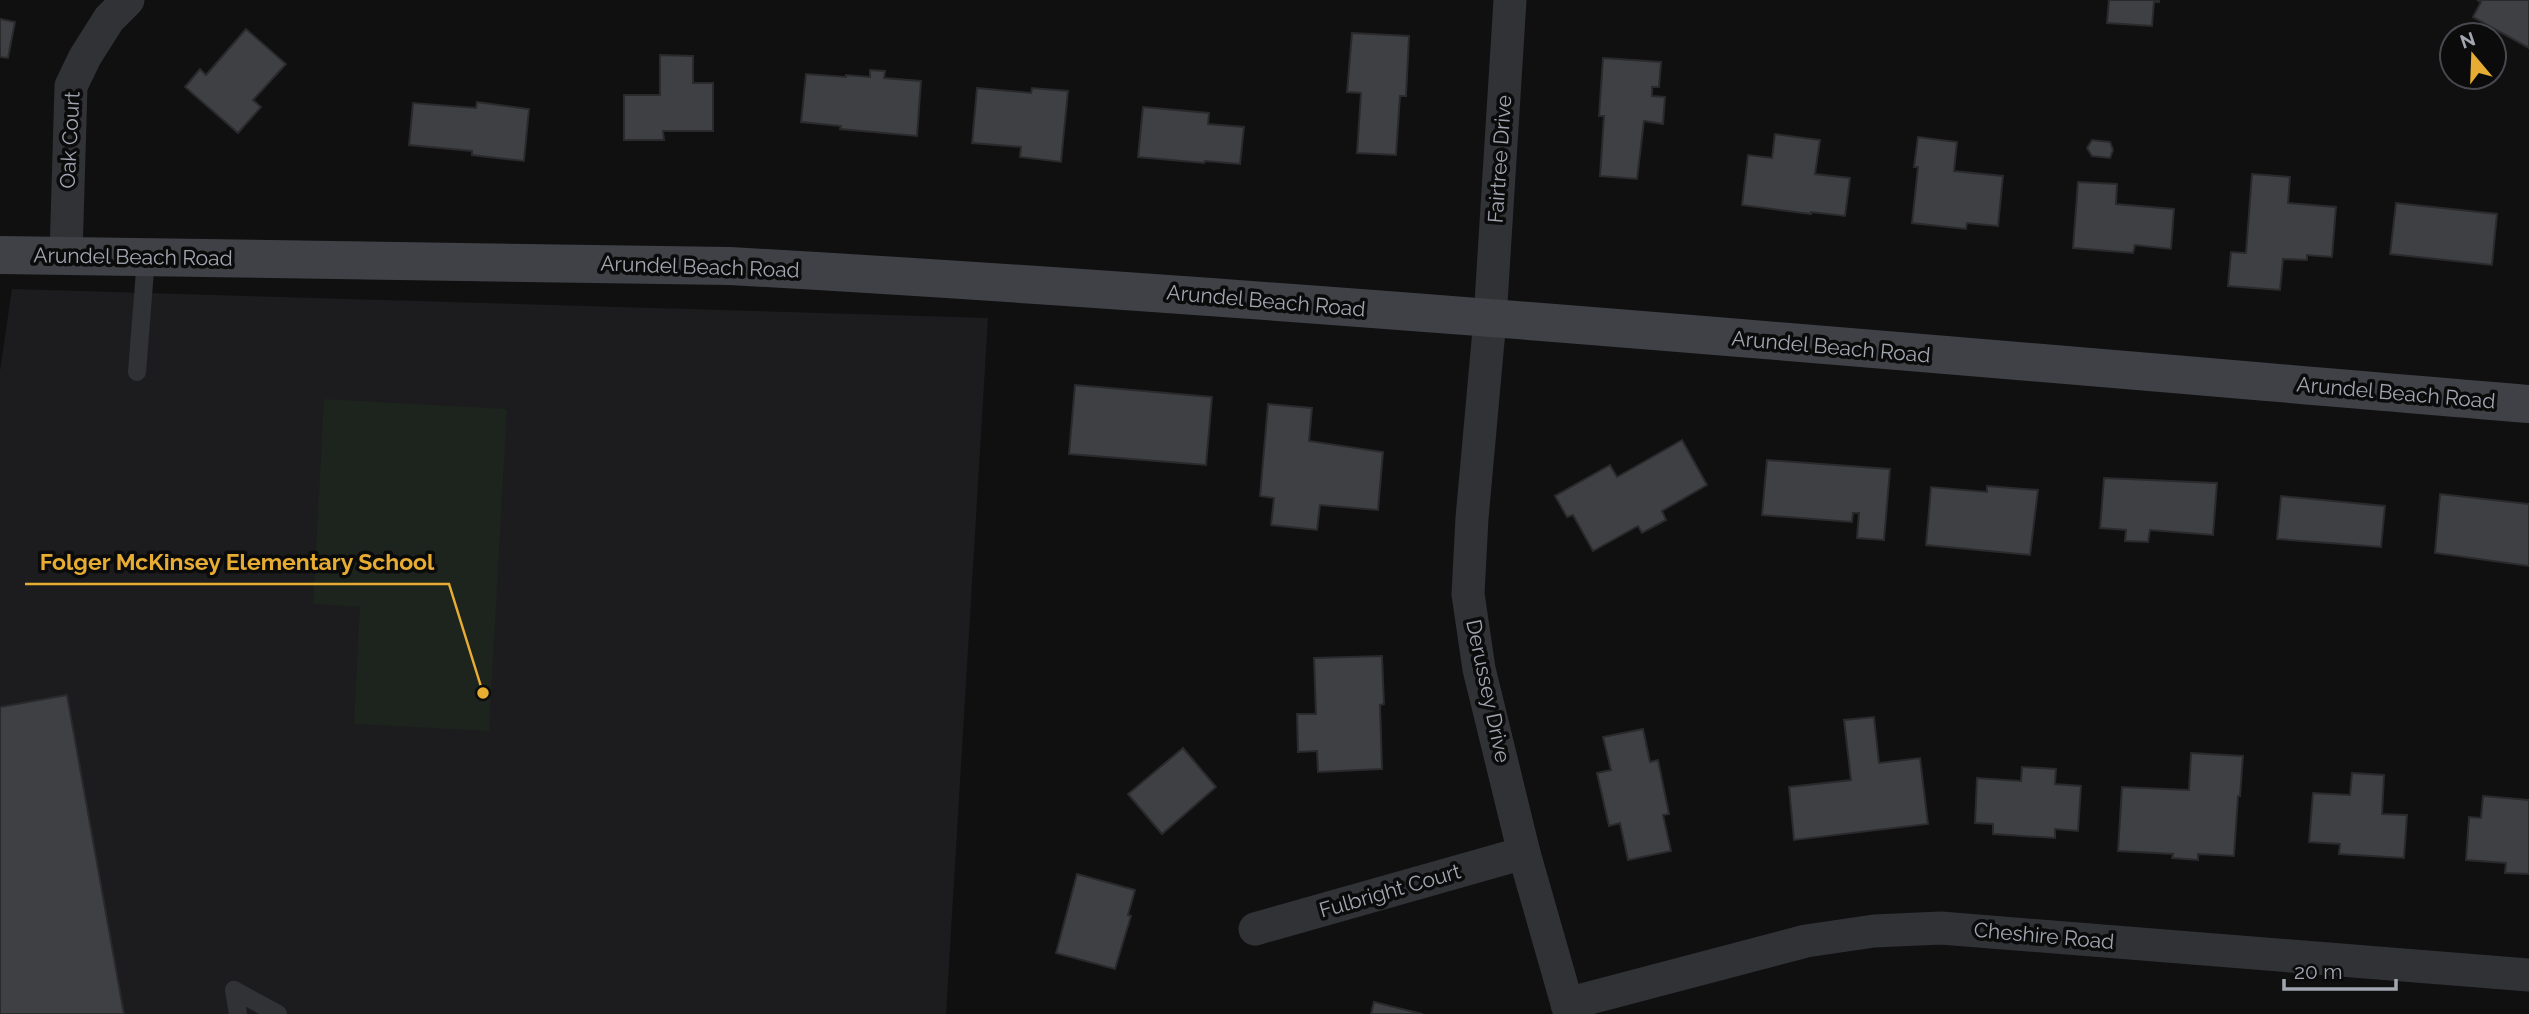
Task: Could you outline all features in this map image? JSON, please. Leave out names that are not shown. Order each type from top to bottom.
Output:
[{"type":"street","name":"Oak Court","points":[[66,256],[71,86],[85,57],[109,19],[128,0]]},
{"type":"street","name":"Fairtree Drive","points":[[1490,318],[1510,0]]},
{"type":"street","name":"Arundel Beach Road","points":[[0,255],[730,266],[1187,294],[2529,404]]},
{"type":"street","name":"Derussey Drive","points":[[1490,318],[1472,517],[1468,594],[1479,669],[1524,853],[1568,1009]]},
{"type":"street","name":"Fulbright Court","points":[[1255,929],[1524,853]]},
{"type":"street","name":"Cheshire Road","points":[[1568,1009],[1806,941],[1874,932],[1941,928],[2529,975]]},
{"type":"lane","points":[[137,372],[146,258]]},
{"type":"lane","points":[[237,1014],[234,990],[278,1014]]},
{"type":"shaded area","points":[[12,289],[988,318],[946,1014],[0,1014],[0,371]]},
{"type":"shaded area","points":[[324,399],[507,409],[489,731],[354,724],[360,607],[313,604]]},
{"type":"building","points":[[2109,0],[2159,0],[2154,2],[2152,26],[2107,23]]},
{"type":"building","points":[[2477,0],[2529,0],[2529,48],[2508,36],[2508,21],[2480,21],[2473,17],[2481,2]]},
{"type":"building","points":[[0,19],[15,22],[8,58],[0,57]]},
{"type":"building","points":[[246,29],[286,64],[253,100],[261,107],[238,133],[185,87],[200,69],[206,75]]},
{"type":"building","points":[[1352,33],[1409,36],[1406,96],[1400,96],[1396,155],[1357,153],[1361,93],[1347,92]]},
{"type":"building","points":[[660,55],[693,56],[693,83],[713,83],[713,131],[663,131],[664,140],[624,140],[624,95],[660,95]]},
{"type":"building","points":[[1603,58],[1661,62],[1659,87],[1652,87],[1652,96],[1665,97],[1663,124],[1644,121],[1637,179],[1600,176],[1604,116],[1599,116]]},
{"type":"building","points":[[870,70],[885,71],[884,78],[921,81],[917,136],[840,129],[841,126],[801,122],[806,74],[870,77]]},
{"type":"building","points":[[977,88],[1031,93],[1032,88],[1068,91],[1061,162],[1020,157],[1021,147],[972,143]]},
{"type":"building","points":[[477,102],[529,109],[524,161],[472,155],[472,151],[409,145],[413,103],[476,108]]},
{"type":"building","points":[[1143,107],[1209,113],[1208,124],[1244,127],[1240,164],[1138,157]]},
{"type":"building","points":[[1775,134],[1820,140],[1815,174],[1850,178],[1845,216],[1742,205],[1748,155],[1772,158]]},
{"type":"building","points":[[1918,137],[1957,142],[1954,171],[2003,176],[1998,226],[1967,223],[1966,229],[1912,223]]},
{"type":"building","points":[[2092,140],[2110,142],[2113,150],[2110,158],[2092,156],[2087,148]]},
{"type":"building","points":[[2252,174],[2290,177],[2288,203],[2336,207],[2332,257],[2307,255],[2307,260],[2283,259],[2280,290],[2228,286],[2231,252],[2246,253]]},
{"type":"building","points":[[2078,182],[2117,184],[2116,204],[2174,209],[2171,249],[2135,245],[2133,253],[2073,248]]},
{"type":"building","points":[[2396,203],[2497,214],[2492,265],[2390,254]]},
{"type":"building","points":[[1075,385],[1212,397],[1206,465],[1069,454]]},
{"type":"building","points":[[1268,404],[1312,408],[1309,441],[1383,452],[1378,510],[1320,505],[1317,530],[1271,525],[1274,498],[1260,496]]},
{"type":"building","points":[[1682,440],[1707,485],[1662,511],[1666,520],[1642,533],[1638,526],[1593,551],[1573,515],[1567,517],[1555,496],[1610,465],[1617,477]]},
{"type":"building","points":[[1767,460],[1890,469],[1884,540],[1857,538],[1859,513],[1853,513],[1852,522],[1762,515]]},
{"type":"building","points":[[2104,478],[2217,483],[2213,535],[2150,530],[2148,542],[2125,541],[2126,530],[2100,528]]},
{"type":"building","points":[[1987,486],[2038,490],[2030,555],[1926,545],[1931,487],[1987,492]]},
{"type":"building","points":[[2440,494],[2529,504],[2529,566],[2435,553]]},
{"type":"building","points":[[2281,496],[2385,506],[2381,547],[2277,539]]},
{"type":"building","points":[[1382,656],[1382,769],[1318,772],[1317,751],[1298,752],[1297,714],[1316,714],[1314,658]]},
{"type":"building","points":[[67,695],[124,1014],[0,1014],[0,707]]},
{"type":"building","points":[[1874,717],[1879,763],[1920,758],[1928,824],[1794,840],[1789,787],[1851,780],[1844,720]]},
{"type":"building","points":[[1643,729],[1650,762],[1658,760],[1669,814],[1663,815],[1671,851],[1628,860],[1620,823],[1609,826],[1597,773],[1611,770],[1603,737]]},
{"type":"building","points":[[1183,748],[1216,787],[1162,834],[1128,794]]},
{"type":"building","points":[[2191,753],[2243,756],[2234,856],[2198,854],[2198,860],[2172,858],[2173,854],[2118,851],[2122,787],[2189,790]]},
{"type":"building","points":[[2022,767],[2056,769],[2055,784],[2081,786],[2078,831],[2055,829],[2055,838],[1993,834],[1993,824],[1975,823],[1977,778],[2021,781]]},
{"type":"building","points":[[2352,773],[2384,775],[2382,814],[2407,815],[2404,858],[2339,854],[2340,844],[2309,842],[2313,793],[2350,795]]},
{"type":"building","points":[[2483,796],[2529,800],[2529,874],[2505,873],[2506,863],[2466,860],[2469,817],[2481,818]]},
{"type":"building","points":[[1077,874],[1135,890],[1128,915],[1131,916],[1115,969],[1056,953]]},
{"type":"building","points":[[1374,1002],[1422,1014],[1371,1014]]},
{"type":"place","name":"Folger McKinsey Elementary School","points":[[483,693]]}]
